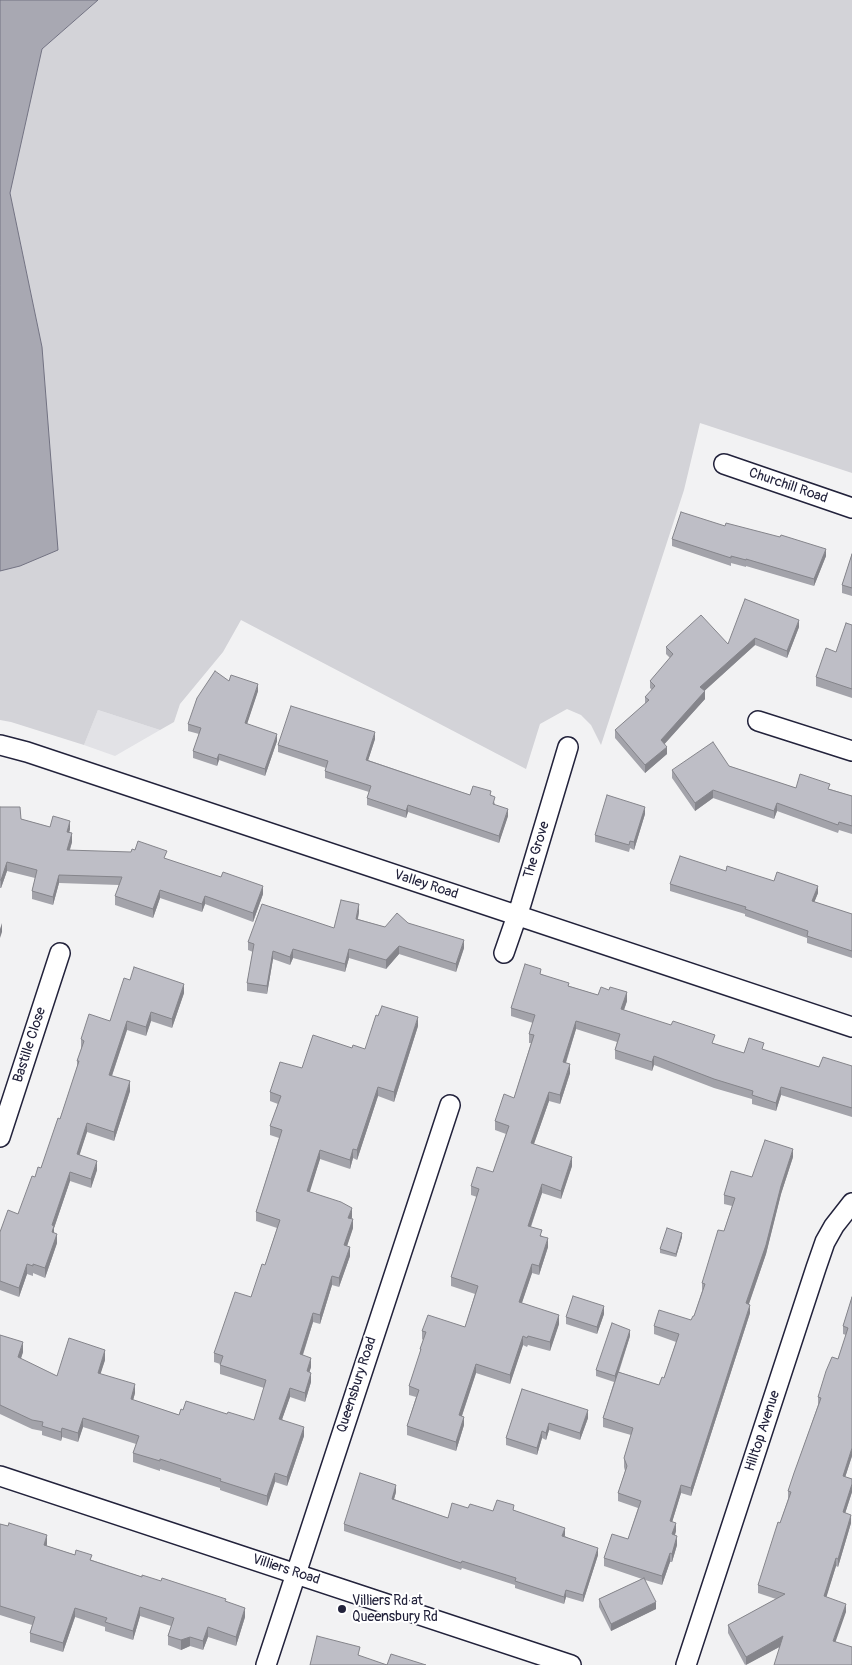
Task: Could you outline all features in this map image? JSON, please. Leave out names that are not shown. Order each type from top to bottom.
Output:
[{"type":"street","name":"Churchill Road","points":[[724,464],[852,508]]},
{"type":"street","points":[[758,721],[852,751]]},
{"type":"street","name":"Valley Road","points":[[0,745],[46,758],[852,1027]]},
{"type":"street","name":"The Grove","points":[[504,953],[568,748]]},
{"type":"street","name":"Bastille Close","points":[[0,1137],[60,954]]},
{"type":"street","name":"Queensbury Road","points":[[266,1665],[450,1105]]},
{"type":"street","name":"Hilltop Avenue","points":[[686,1665],[816,1268],[834,1226],[852,1202]]},
{"type":"street","name":"Villiers Road","points":[[0,1476],[571,1665]]},
{"type":"shaded area","points":[[0,0],[98,0],[42,49],[10,193],[42,347],[58,550],[20,566],[0,571]]},
{"type":"shaded area","points":[[98,0],[852,0],[852,473],[700,423],[684,490],[601,745],[591,725],[581,715],[567,709],[540,724],[526,769],[241,620],[223,652],[180,704],[174,722],[160,730],[98,710],[84,745],[0,720],[0,571],[20,566],[42,347],[10,193],[42,49]]},
{"type":"shaded area","points":[[98,710],[160,730],[115,756],[84,745]]},
{"type":"building","points":[[681,512],[725,526],[726,523],[780,537],[781,535],[826,549],[814,579],[746,559],[731,556],[731,558],[672,539]]},
{"type":"building","points":[[852,554],[852,588],[842,585]]},
{"type":"building","points":[[745,599],[799,620],[787,651],[755,638],[700,687],[705,691],[661,740],[667,747],[645,765],[615,730],[649,700],[645,697],[655,686],[650,681],[673,654],[666,647],[701,615],[728,644]]},
{"type":"building","points":[[846,623],[852,625],[852,689],[816,677],[826,648],[836,652]]},
{"type":"building","points":[[215,671],[229,681],[231,675],[258,684],[245,723],[277,734],[265,769],[219,754],[217,759],[193,751],[201,728],[188,724],[197,698]]},
{"type":"building","points":[[291,706],[375,732],[366,760],[470,795],[473,786],[491,791],[490,795],[495,797],[493,804],[508,809],[499,836],[408,805],[406,811],[367,798],[371,786],[325,771],[328,761],[278,745]]},
{"type":"building","points":[[713,742],[729,766],[796,788],[800,774],[830,784],[828,789],[852,796],[852,826],[839,822],[838,825],[777,803],[774,811],[713,790],[695,803],[672,770]]},
{"type":"building","points":[[607,795],[645,807],[634,842],[630,841],[629,845],[595,835]]},
{"type":"building","points":[[0,807],[20,807],[21,819],[50,827],[53,816],[70,821],[67,832],[72,833],[67,850],[131,852],[132,849],[135,850],[138,841],[167,851],[164,858],[221,877],[223,872],[263,886],[253,913],[205,896],[202,904],[160,890],[153,909],[115,896],[122,877],[59,875],[53,897],[32,891],[37,870],[7,862],[0,880]]},
{"type":"building","points":[[680,856],[726,871],[727,866],[774,881],[777,872],[818,886],[812,901],[852,914],[852,951],[807,936],[808,931],[745,909],[746,907],[670,884]]},
{"type":"building","points":[[341,900],[359,904],[356,919],[385,927],[397,913],[408,923],[464,940],[456,964],[399,946],[386,960],[349,949],[345,964],[293,949],[290,957],[273,951],[267,986],[247,983],[254,944],[248,942],[262,904],[334,928]]},
{"type":"building","points":[[525,964],[541,969],[540,974],[569,983],[568,986],[598,995],[601,987],[609,990],[610,987],[627,992],[621,1009],[671,1025],[673,1021],[715,1035],[712,1043],[744,1053],[749,1038],[764,1043],[762,1049],[819,1067],[823,1057],[852,1066],[852,1108],[781,1087],[776,1103],[752,1095],[753,1091],[714,1079],[654,1056],[652,1062],[615,1050],[620,1034],[576,1021],[563,1062],[570,1064],[560,1095],[549,1092],[531,1143],[572,1157],[561,1191],[542,1184],[528,1226],[542,1230],[540,1236],[548,1238],[539,1266],[532,1264],[519,1302],[559,1315],[550,1342],[523,1336],[510,1375],[476,1364],[459,1415],[464,1417],[456,1442],[407,1426],[419,1390],[409,1386],[426,1332],[422,1331],[428,1315],[465,1327],[478,1286],[451,1277],[479,1189],[471,1186],[477,1167],[493,1172],[509,1126],[495,1121],[504,1094],[514,1098],[534,1035],[529,1034],[535,1015],[511,1008]]},
{"type":"building","points":[[134,967],[184,984],[172,1019],[151,1012],[146,1027],[127,1021],[109,1075],[130,1081],[114,1132],[87,1123],[77,1154],[97,1161],[91,1179],[70,1172],[52,1225],[54,1226],[52,1232],[57,1234],[45,1268],[27,1264],[19,1288],[0,1281],[0,1232],[8,1210],[18,1214],[32,1176],[35,1177],[38,1167],[41,1168],[58,1118],[60,1119],[79,1061],[77,1061],[84,1041],[81,1039],[89,1014],[110,1021],[124,978],[130,980]]},
{"type":"building","points":[[382,1006],[418,1017],[394,1092],[378,1087],[357,1150],[353,1149],[350,1160],[320,1150],[307,1191],[341,1202],[352,1208],[348,1218],[353,1219],[344,1245],[350,1247],[339,1278],[332,1276],[320,1315],[313,1313],[300,1354],[311,1358],[307,1371],[311,1373],[305,1393],[290,1388],[279,1419],[304,1427],[287,1477],[275,1473],[267,1496],[160,1459],[160,1461],[133,1453],[139,1436],[83,1418],[78,1433],[62,1428],[61,1432],[42,1426],[43,1422],[32,1420],[0,1405],[0,1335],[23,1342],[18,1357],[57,1376],[69,1338],[105,1350],[98,1373],[135,1384],[131,1399],[179,1415],[186,1401],[254,1420],[266,1380],[220,1365],[223,1356],[214,1353],[235,1292],[251,1297],[262,1264],[265,1265],[280,1220],[256,1212],[282,1130],[270,1126],[281,1096],[270,1092],[280,1062],[302,1068],[313,1035],[352,1048],[353,1045],[365,1049],[376,1015],[378,1016]]},
{"type":"building","points":[[765,1140],[793,1149],[781,1186],[766,1245],[746,1303],[750,1305],[691,1488],[681,1485],[670,1521],[676,1523],[672,1534],[677,1536],[672,1554],[670,1553],[662,1576],[604,1558],[612,1534],[628,1539],[641,1501],[618,1493],[627,1466],[624,1458],[633,1428],[603,1418],[618,1372],[659,1385],[662,1377],[664,1378],[679,1334],[654,1326],[659,1310],[691,1320],[694,1316],[705,1284],[702,1283],[718,1230],[724,1231],[735,1198],[724,1195],[731,1171],[752,1177]]},
{"type":"building","points":[[667,1228],[682,1233],[676,1254],[660,1249]]},
{"type":"building","points":[[573,1296],[604,1306],[597,1327],[566,1317]]},
{"type":"building","points":[[852,1297],[852,1448],[843,1476],[852,1479],[843,1512],[851,1515],[838,1559],[836,1558],[824,1596],[846,1604],[833,1641],[852,1647],[852,1665],[774,1665],[783,1636],[746,1657],[728,1625],[785,1594],[758,1585],[778,1522],[780,1523],[791,1492],[788,1491],[794,1473],[821,1398],[818,1397],[826,1371],[832,1357],[838,1359],[848,1328],[843,1326]]},
{"type":"building","points":[[612,1323],[630,1330],[615,1376],[596,1370]]},
{"type":"building","points":[[522,1389],[588,1410],[580,1433],[549,1423],[546,1433],[542,1431],[537,1448],[506,1438]]},
{"type":"building","points":[[360,1473],[396,1485],[392,1499],[448,1518],[452,1503],[468,1508],[470,1504],[493,1511],[497,1500],[514,1505],[513,1510],[565,1528],[562,1536],[598,1548],[583,1595],[566,1590],[564,1597],[515,1581],[516,1578],[462,1561],[461,1563],[344,1524]]},
{"type":"building","points":[[9,1523],[47,1535],[44,1545],[75,1555],[76,1550],[92,1555],[90,1560],[142,1577],[142,1575],[161,1581],[162,1578],[226,1599],[225,1601],[245,1608],[236,1637],[208,1627],[203,1641],[190,1637],[181,1640],[168,1636],[174,1618],[140,1607],[133,1631],[105,1622],[107,1618],[75,1608],[63,1643],[30,1633],[35,1617],[0,1606],[0,1524],[8,1526]]},
{"type":"building","points":[[644,1578],[656,1602],[611,1624],[599,1599]]},
{"type":"building","points":[[317,1636],[360,1647],[358,1655],[387,1665],[310,1665]]},
{"type":"building","points":[[391,1654],[426,1665],[387,1665]]},
{"type":"place","name":"Villiers Rd at Queensbury Rd","points":[[342,1609]]}]
